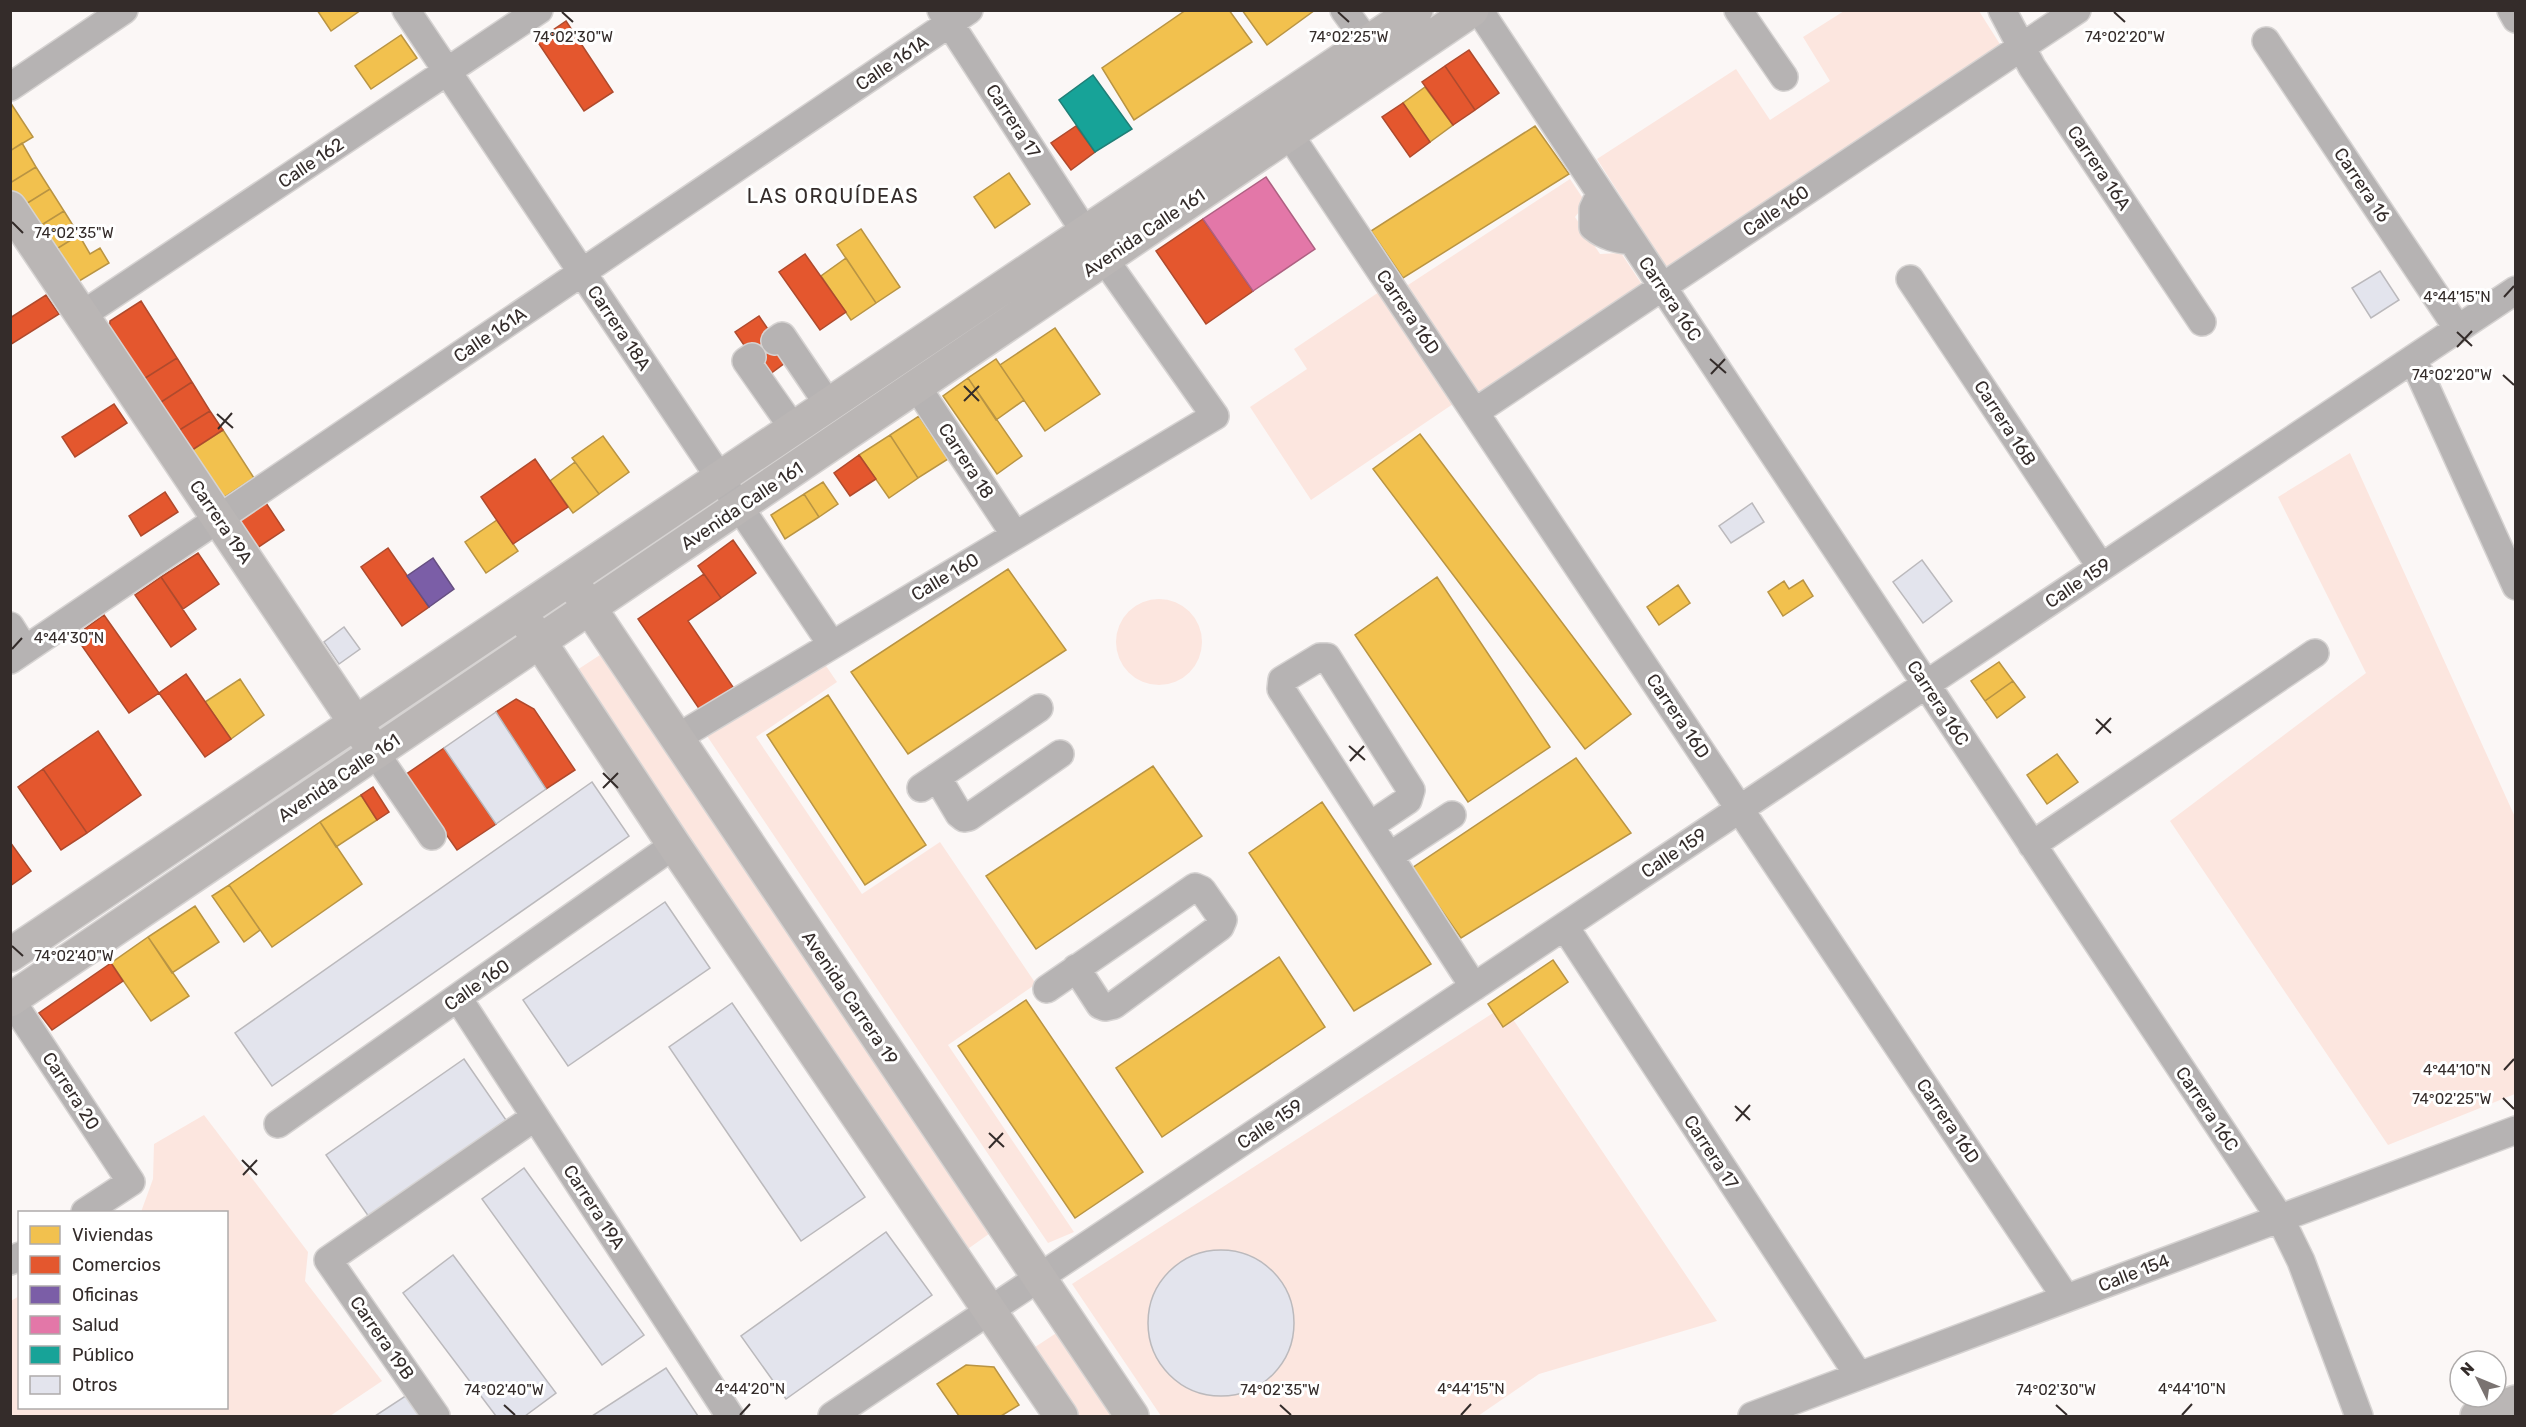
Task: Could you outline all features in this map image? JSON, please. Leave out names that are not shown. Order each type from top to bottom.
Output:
[{"type":"main road","name":"Avenida Calle 161","points":[[10,955],[1416,10]]},
{"type":"main road","name":"Avenida Calle 161","points":[[11,1000],[1472,10]]},
{"type":"main road","name":"Carrera 19A","points":[[10,208],[376,754]]},
{"type":"main road","name":"Avenida Carrera 19","points":[[570,578],[675,739],[1132,1416]]},
{"type":"main road","points":[[520,611],[674,845],[1061,1416]]},
{"type":"main road","points":[[2477,1416],[2516,1402]]},
{"type":"street","points":[[10,87],[124,10]]},
{"type":"street","name":"Carrera 18A","points":[[406,10],[832,645]]},
{"type":"street","name":"Calle 162","points":[[82,315],[539,10]]},
{"type":"street","points":[[1344,10],[1368,43]]},
{"type":"street","name":"Carrera 16C","points":[[1479,10],[2280,1218],[2301,1261],[2359,1416]]},
{"type":"street","points":[[1738,10],[1784,76]]},
{"type":"street","name":"Carrera 16A","points":[[2002,10],[2032,67],[2202,322]]},
{"type":"street","name":"Calle 160","points":[[1475,412],[2078,10]]},
{"type":"street","points":[[2511,10],[2516,19]]},
{"type":"street","name":"Carrera 17","points":[[953,15],[1085,232]]},
{"type":"street","name":"Calle 161A","points":[[18,655],[582,272],[953,15]]},
{"type":"street","name":"Carrera 16","points":[[2266,41],[2458,328]]},
{"type":"street","name":"Carrera 16D","points":[[1289,134],[2066,1298]]},
{"type":"street","name":"Calle 160","points":[[675,739],[1215,416],[1105,260]]},
{"type":"street","name":"Carrera 16B","points":[[1910,279],[2101,567]]},
{"type":"street","name":"Calle 159","points":[[832,1416],[2516,290]]},
{"type":"street","points":[[775,340],[782,336],[828,404]]},
{"type":"street","points":[[752,357],[746,361],[793,428]]},
{"type":"street","points":[[2413,359],[2516,586]]},
{"type":"street","name":"Carrera 18","points":[[917,387],[1015,536]]},
{"type":"street","points":[[10,626],[18,655]]},
{"type":"street","points":[[2032,845],[2315,653]]},
{"type":"street","points":[[1371,825],[1408,800],[1411,790],[1327,657],[1320,657],[1282,680],[1281,689],[1474,987]]},
{"type":"street","points":[[1039,708],[929,782],[959,814],[964,818],[969,817],[1060,754]]},
{"type":"street","name":"Carrera 19A","points":[[376,754],[432,836]]},
{"type":"street","points":[[1390,855],[1452,815]]},
{"type":"street","name":"Calle 160","points":[[279,1124],[674,845]]},
{"type":"street","points":[[1047,988],[1076,968],[1195,887],[1202,890],[1223,920],[1220,927],[1114,1005],[1105,1007],[1100,1005],[1076,968]]},
{"type":"street","name":"Carrera 17","points":[[1564,927],[1858,1376]]},
{"type":"street","name":"Carrera 19A","points":[[458,998],[730,1416]]},
{"type":"street","name":"Carrera 20","points":[[11,1000],[131,1182],[87,1211]]},
{"type":"street","name":"Carrera 19B","points":[[436,1416],[328,1260],[536,1116]]},
{"type":"street","name":"Calle 154","points":[[1752,1416],[2516,1130]]},
{"type":"shaded area","points":[[1844,11],[1979,11],[2003,49],[1666,267],[1597,159],[1736,69],[1770,120],[1830,81],[1803,37]]},
{"type":"shaded area","points":[[1570,179],[1586,203],[1575,217],[1600,254],[1621,253],[1643,286],[1476,395],[1405,287]]},
{"type":"shaded area","points":[[1382,290],[1456,402],[1311,500],[1250,407],[1307,369],[1294,349]]},
{"type":"shaded area","points":[[2350,453],[2515,817],[2515,1094],[2388,1145],[2170,821],[2366,673],[2278,497]]},
{"type":"shaded area","points":[[1159,599],[1175,603],[1189,612],[1198,626],[1202,642],[1198,658],[1189,672],[1175,681],[1159,685],[1143,681],[1129,672],[1120,658],[1116,642],[1120,626],[1129,612],[1143,603]]},
{"type":"shaded area","points":[[603,653],[993,1231],[965,1251],[577,670]]},
{"type":"shaded area","points":[[822,660],[837,682],[756,737],[862,894],[940,842],[1036,984],[948,1045],[1074,1232],[1048,1243],[705,733]]},
{"type":"shaded area","points":[[1504,1006],[1717,1321],[1539,1374],[1478,1416],[1161,1416],[1072,1284]]},
{"type":"shaded area","points":[[204,1115],[308,1252],[305,1281],[382,1381],[330,1416],[11,1416],[11,1301],[18,1297],[18,1409],[228,1409],[228,1211],[141,1211],[153,1179],[154,1144]]},
{"type":"shaded area","points":[[1061,1330],[1120,1416],[1078,1416],[1032,1349]]},
{"type":"building: Viviendas","points":[[317,10],[361,10],[331,31]]},
{"type":"building: Viviendas","points":[[1186,10],[1229,10],[1252,42],[1134,120],[1102,68]]},
{"type":"building: Viviendas","points":[[1242,10],[1315,10],[1267,45]]},
{"type":"building: Viviendas","points":[[401,35],[417,58],[371,89],[355,66]]},
{"type":"building: Viviendas","points":[[1425,87],[1453,125],[1430,142],[1403,103]]},
{"type":"building: Viviendas","points":[[10,102],[33,137],[10,151]]},
{"type":"building: Viviendas","points":[[1535,126],[1569,174],[1403,278],[1371,231]]},
{"type":"building: Viviendas","points":[[22,143],[36,167],[10,183],[10,151]]},
{"type":"building: Viviendas","points":[[36,167],[50,189],[21,207],[10,190],[10,183]]},
{"type":"building: Viviendas","points":[[1009,173],[1030,204],[995,228],[974,197]]},
{"type":"building: Viviendas","points":[[50,189],[64,211],[35,229],[21,207]]},
{"type":"building: Viviendas","points":[[64,211],[79,235],[50,253],[35,229]]},
{"type":"building: Viviendas","points":[[861,229],[900,287],[876,303],[837,245]]},
{"type":"building: Viviendas","points":[[79,235],[90,254],[100,248],[109,263],[71,286],[50,253]]},
{"type":"building: Viviendas","points":[[846,258],[876,303],[851,320],[821,276]]},
{"type":"building: Viviendas","points":[[1055,328],[1100,394],[1045,431],[1000,365]]},
{"type":"building: Viviendas","points":[[996,359],[1024,400],[996,420],[968,378]]},
{"type":"building: Viviendas","points":[[968,378],[1022,456],[997,474],[943,396]]},
{"type":"building: Viviendas","points":[[919,416],[948,459],[918,478],[890,435]]},
{"type":"building: Viviendas","points":[[223,430],[254,478],[217,502],[186,454]]},
{"type":"building: Viviendas","points":[[1420,434],[1631,714],[1585,749],[1373,469]]},
{"type":"building: Viviendas","points":[[890,435],[918,478],[889,498],[859,455]]},
{"type":"building: Viviendas","points":[[603,436],[629,472],[599,494],[572,458]]},
{"type":"building: Viviendas","points":[[575,462],[599,494],[573,513],[550,481]]},
{"type":"building: Viviendas","points":[[823,482],[838,504],[819,517],[804,494]]},
{"type":"building: Viviendas","points":[[804,494],[819,517],[785,539],[771,515]]},
{"type":"building: Viviendas","points":[[497,520],[518,551],[486,573],[465,542]]},
{"type":"building: Viviendas","points":[[1008,569],[1066,650],[908,754],[851,672]]},
{"type":"building: Viviendas","points":[[1437,577],[1550,747],[1468,802],[1355,635]]},
{"type":"building: Viviendas","points":[[1803,580],[1813,596],[1783,616],[1768,592],[1784,581],[1789,589]]},
{"type":"building: Viviendas","points":[[1678,585],[1690,603],[1659,625],[1647,607]]},
{"type":"building: Viviendas","points":[[1999,662],[2013,681],[1985,701],[1971,681]]},
{"type":"building: Viviendas","points":[[240,679],[264,715],[231,739],[205,702]]},
{"type":"building: Viviendas","points":[[2013,681],[2025,697],[1997,718],[1985,701]]},
{"type":"building: Viviendas","points":[[828,695],[926,845],[865,885],[767,735]]},
{"type":"building: Viviendas","points":[[2057,754],[2078,782],[2047,804],[2027,775]]},
{"type":"building: Viviendas","points":[[1576,758],[1631,833],[1461,938],[1412,868]]},
{"type":"building: Viviendas","points":[[1153,766],[1202,836],[1036,949],[986,876]]},
{"type":"building: Viviendas","points":[[361,795],[377,820],[336,847],[320,822]]},
{"type":"building: Viviendas","points":[[1322,802],[1431,964],[1354,1011],[1249,853]]},
{"type":"building: Viviendas","points":[[320,822],[362,884],[272,947],[229,885]]},
{"type":"building: Viviendas","points":[[229,885],[260,930],[244,942],[212,896]]},
{"type":"building: Viviendas","points":[[195,906],[219,942],[172,973],[148,937]]},
{"type":"building: Viviendas","points":[[148,937],[189,996],[151,1021],[111,963]]},
{"type":"building: Viviendas","points":[[1279,957],[1325,1027],[1162,1137],[1116,1068]]},
{"type":"building: Viviendas","points":[[1553,960],[1568,982],[1503,1027],[1488,1004]]},
{"type":"building: Viviendas","points":[[1026,1000],[1143,1172],[1075,1218],[958,1046]]},
{"type":"building: Viviendas","points":[[966,1365],[994,1367],[1019,1405],[1001,1416],[959,1416],[937,1384]]},
{"type":"building: Comercios","points":[[566,21],[613,92],[584,111],[537,41]]},
{"type":"building: Comercios","points":[[1469,50],[1499,93],[1475,110],[1445,66]]},
{"type":"building: Comercios","points":[[1445,66],[1475,110],[1453,125],[1422,82]]},
{"type":"building: Comercios","points":[[1403,103],[1430,142],[1410,157],[1382,117]]},
{"type":"building: Comercios","points":[[1076,126],[1095,152],[1071,170],[1051,143]]},
{"type":"building: Comercios","points":[[1203,219],[1253,291],[1206,324],[1156,251]]},
{"type":"building: Comercios","points":[[805,254],[846,312],[820,330],[779,272]]},
{"type":"building: Comercios","points":[[46,295],[59,314],[10,345],[10,318]]},
{"type":"building: Comercios","points":[[141,301],[177,358],[139,382],[109,336],[110,321]]},
{"type":"building: Comercios","points":[[759,316],[789,360],[766,377],[735,332]]},
{"type":"building: Comercios","points":[[177,358],[192,382],[155,406],[139,382]]},
{"type":"building: Comercios","points":[[192,382],[210,411],[173,434],[155,406]]},
{"type":"building: Comercios","points":[[114,404],[127,423],[75,457],[62,437]]},
{"type":"building: Comercios","points":[[210,411],[223,430],[186,454],[173,434]]},
{"type":"building: Comercios","points":[[859,455],[876,479],[850,496],[834,473]]},
{"type":"building: Comercios","points":[[535,459],[568,507],[513,544],[481,497]]},
{"type":"building: Comercios","points":[[165,492],[178,512],[141,536],[129,516]]},
{"type":"building: Comercios","points":[[264,500],[284,530],[254,550],[235,520]]},
{"type":"building: Comercios","points":[[733,540],[756,573],[721,598],[698,566]]},
{"type":"building: Comercios","points":[[388,548],[429,607],[402,626],[361,567]]},
{"type":"building: Comercios","points":[[198,553],[219,584],[183,609],[161,577]]},
{"type":"building: Comercios","points":[[704,574],[721,598],[688,621],[733,687],[700,710],[638,619]]},
{"type":"building: Comercios","points":[[161,577],[196,629],[171,647],[135,595]]},
{"type":"building: Comercios","points":[[104,615],[159,693],[129,713],[75,636]]},
{"type":"building: Comercios","points":[[186,674],[231,739],[205,757],[159,693]]},
{"type":"building: Comercios","points":[[516,699],[534,709],[575,770],[546,789],[496,712]]},
{"type":"building: Comercios","points":[[98,731],[141,795],[87,833],[43,769]]},
{"type":"building: Comercios","points":[[444,748],[496,824],[457,850],[405,775]]},
{"type":"building: Comercios","points":[[43,769],[87,833],[61,850],[18,787]]},
{"type":"building: Comercios","points":[[373,787],[389,812],[377,820],[361,795]]},
{"type":"building: Comercios","points":[[10,842],[31,871],[10,886]]},
{"type":"building: Comercios","points":[[111,963],[123,981],[52,1030],[39,1013]]},
{"type":"building: Oficinas","points":[[433,558],[454,589],[429,607],[407,576]]},
{"type":"building: Salud","points":[[1266,177],[1315,249],[1253,291],[1203,219]]},
{"type":"building: Público","points":[[1093,75],[1132,129],[1095,152],[1059,100]]},
{"type":"building: Otros","points":[[2380,271],[2399,300],[2371,318],[2352,288]]},
{"type":"building: Otros","points":[[1752,503],[1764,522],[1731,543],[1719,526]]},
{"type":"building: Otros","points":[[1922,560],[1952,601],[1923,623],[1893,582]]},
{"type":"building: Otros","points":[[344,627],[360,649],[339,664],[324,642]]},
{"type":"building: Otros","points":[[496,712],[546,789],[496,824],[444,748]]},
{"type":"building: Otros","points":[[592,782],[629,836],[272,1086],[235,1033]]},
{"type":"building: Otros","points":[[665,902],[710,968],[568,1066],[523,1000]]},
{"type":"building: Otros","points":[[732,1003],[865,1197],[801,1241],[669,1047]]},
{"type":"building: Otros","points":[[464,1059],[506,1120],[369,1217],[326,1155]]},
{"type":"building: Otros","points":[[524,1168],[644,1335],[602,1365],[482,1199]]},
{"type":"building: Otros","points":[[886,1232],[932,1295],[786,1399],[741,1336]]},
{"type":"building: Otros","points":[[1221,1250],[1235,1251],[1249,1256],[1262,1262],[1273,1271],[1282,1282],[1288,1295],[1293,1309],[1293,1337],[1288,1351],[1282,1364],[1273,1375],[1262,1384],[1249,1390],[1235,1395],[1221,1396],[1207,1395],[1193,1390],[1180,1384],[1169,1375],[1160,1364],[1154,1351],[1149,1337],[1148,1323],[1149,1309],[1154,1295],[1160,1282],[1169,1271],[1180,1262],[1193,1256],[1207,1251]]},
{"type":"building: Otros","points":[[453,1255],[556,1393],[525,1416],[496,1416],[403,1293]]},
{"type":"building: Otros","points":[[666,1368],[698,1416],[592,1416]]},
{"type":"building: Otros","points":[[407,1395],[421,1416],[375,1416]]},
{"type":"district","name":"LAS ORQUÍDEAS","points":[[833,196]]}]
